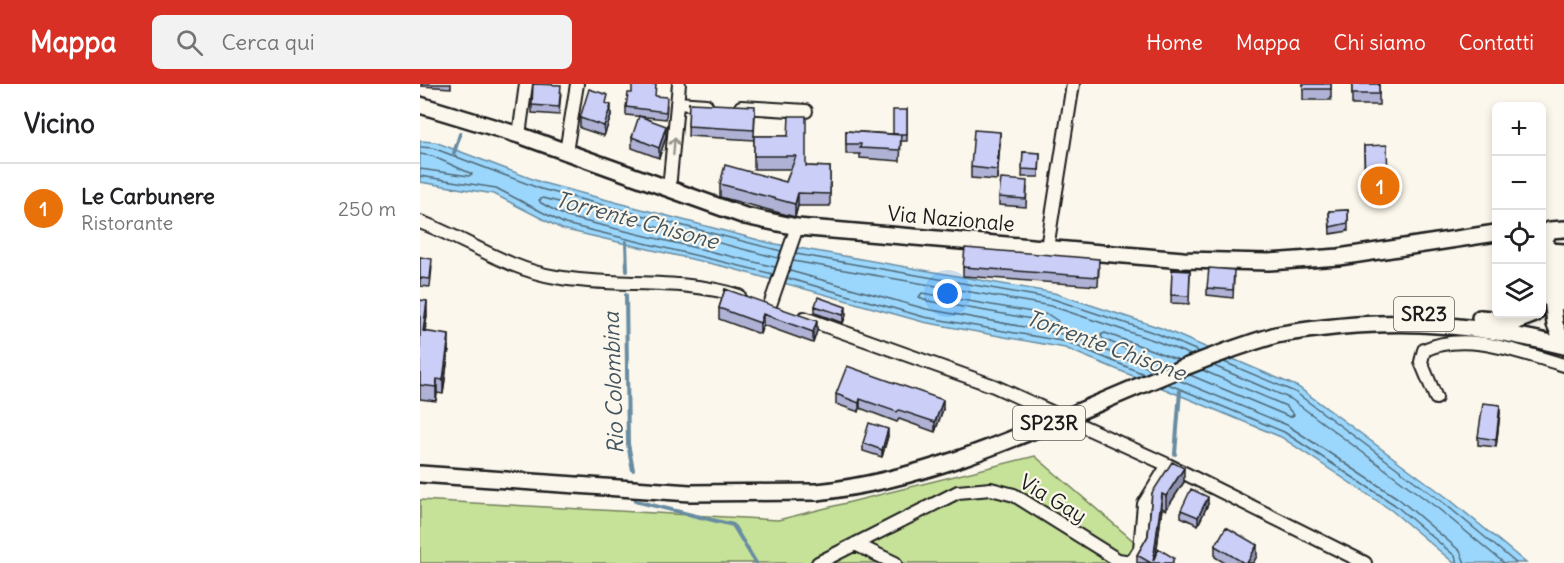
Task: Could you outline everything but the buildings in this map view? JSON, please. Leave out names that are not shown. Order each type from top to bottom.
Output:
[{"type":"main road","name":"Via Nazionale","points":[[420,105],[519,135],[745,216],[797,227],[1183,260],[1279,262],[1339,257],[1492,234]]},
{"type":"main road","points":[[1546,234],[1554,228],[1564,229]]},
{"type":"main road","points":[[1557,252],[1551,289],[1555,324],[1564,346]]},
{"type":"main road","points":[[1564,260],[1564,302]]},
{"type":"main road","points":[[1546,300],[1551,289]]},
{"type":"main road","name":"SR23","points":[[1314,328],[1337,318],[1361,314],[1449,315],[1517,321],[1525,318]]},
{"type":"main road","name":"SP23R","points":[[420,474],[690,493],[817,492],[848,488],[913,473],[975,454],[1187,366],[1276,335],[1350,324],[1425,322],[1482,328],[1564,346]]},
{"type":"street","points":[[519,135],[526,84]]},
{"type":"street","points":[[566,152],[577,84]]},
{"type":"street","points":[[669,189],[679,84]]},
{"type":"street","points":[[1047,248],[1073,84]]},
{"type":"street","points":[[677,103],[806,111]]},
{"type":"street","points":[[420,222],[448,232],[517,268],[556,277],[721,290],[978,380],[1168,465],[1365,563]]},
{"type":"street","points":[[771,306],[797,227]]},
{"type":"street","points":[[1436,399],[1420,362],[1424,350],[1437,344],[1458,342],[1499,348],[1564,365]]},
{"type":"street","name":"Via Gay","points":[[818,563],[944,497],[967,490],[991,489],[1014,495],[1118,560],[1132,562],[1140,549],[1144,504],[1168,465]]},
{"type":"street","points":[[855,543],[895,563]]},
{"type":"green space","points":[[1035,456],[1159,563],[420,563],[420,500],[778,520]]},
{"type":"water","name":"Torrente Chisone","points":[[420,141],[435,142],[543,183],[770,243],[1054,293],[1161,328],[1298,387],[1449,499],[1526,563],[1454,563],[1391,510],[1281,437],[1065,348],[923,322],[730,268],[562,229],[494,194],[420,182]]},
{"type":"waterway","points":[[454,153],[460,134]]},
{"type":"waterway","name":"Rio Colombina","points":[[626,242],[627,271]]},
{"type":"waterway","name":"Rio Colombina","points":[[626,295],[628,444],[633,470]]},
{"type":"waterway","name":"Torrente Chisone","points":[[1175,454],[1180,391]]},
{"type":"waterway","name":"Rio Colombina","points":[[635,501],[733,525],[756,563]]},
{"type":"place","name":"Le Carbunere","points":[[1380,186]]}]
